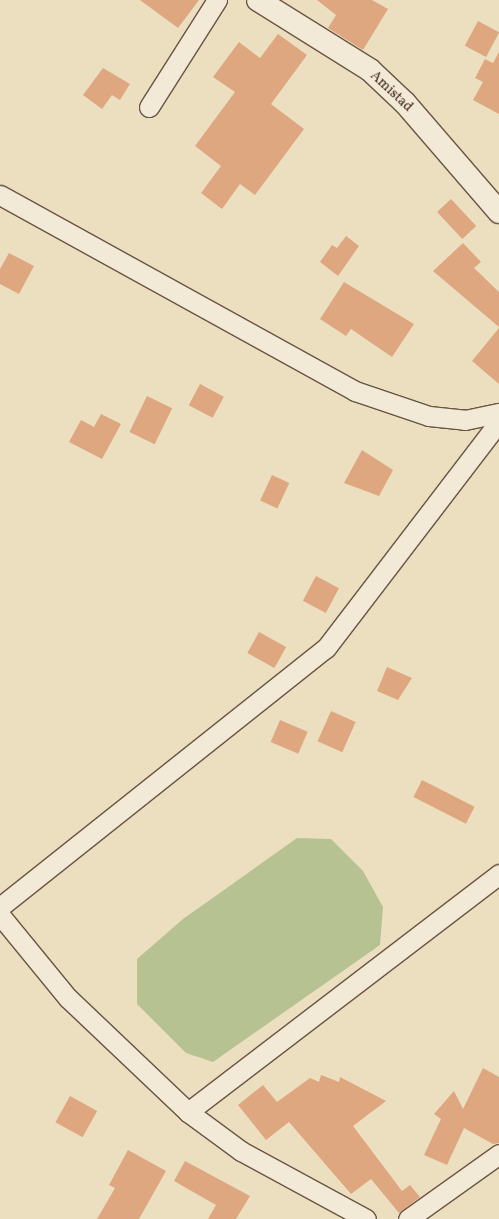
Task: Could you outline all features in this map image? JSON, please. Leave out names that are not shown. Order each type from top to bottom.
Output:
[{"type":"street","points":[[149,107],[217,0]]},
{"type":"street","name":"Amistad","points":[[258,0],[370,70],[405,102],[499,212]]},
{"type":"street","points":[[0,195],[355,391],[429,416],[465,420],[499,414]]},
{"type":"street","points":[[0,907],[326,648],[499,422]]},
{"type":"street","points":[[188,1112],[499,874]]},
{"type":"street","points":[[0,915],[68,998],[188,1112],[240,1151],[366,1219]]},
{"type":"street","points":[[408,1219],[499,1154]]},
{"type":"green space","points":[[297,838],[331,839],[363,871],[383,907],[380,945],[213,1062],[186,1053],[137,1004],[137,959],[183,919]]},
{"type":"building","points":[[140,0],[199,0],[178,28]]},
{"type":"building","points":[[317,0],[372,0],[388,9],[363,50],[328,28],[336,15]]},
{"type":"building","points":[[478,21],[499,32],[486,57],[465,46]]},
{"type":"building","points":[[278,34],[307,55],[271,104],[304,129],[255,195],[240,184],[222,209],[201,193],[221,166],[195,146],[235,92],[213,77],[239,42],[260,58]]},
{"type":"building","points":[[499,52],[499,114],[473,100],[483,82],[475,78],[485,59],[493,63]]},
{"type":"building","points":[[103,68],[130,84],[120,100],[112,95],[102,109],[83,95]]},
{"type":"building","points":[[451,199],[476,226],[462,239],[437,212]]},
{"type":"building","points":[[346,236],[359,246],[338,276],[320,262],[332,245],[337,248]]},
{"type":"building","points":[[463,243],[481,262],[474,268],[499,292],[499,327],[433,271]]},
{"type":"building","points":[[9,253],[34,266],[19,294],[0,284],[0,269]]},
{"type":"building","points":[[344,282],[414,324],[392,357],[351,329],[346,336],[320,319]]},
{"type":"building","points":[[499,328],[499,384],[472,361]]},
{"type":"building","points":[[200,384],[224,397],[213,418],[189,405]]},
{"type":"building","points":[[147,396],[172,408],[155,444],[129,432]]},
{"type":"building","points":[[101,414],[121,424],[102,459],[69,442],[81,420],[94,427]]},
{"type":"building","points":[[362,450],[393,470],[379,496],[344,483]]},
{"type":"building","points":[[272,475],[289,483],[277,508],[260,500]]},
{"type":"building","points":[[316,576],[339,588],[326,613],[303,601]]},
{"type":"building","points":[[259,632],[286,647],[274,668],[247,653]]},
{"type":"building","points":[[387,667],[412,678],[398,700],[377,691]]},
{"type":"building","points":[[331,711],[356,722],[342,752],[318,741]]},
{"type":"building","points":[[280,720],[308,732],[298,754],[271,742]]},
{"type":"building","points":[[422,780],[475,807],[466,824],[413,797]]},
{"type":"building","points":[[483,1068],[499,1077],[499,1143],[493,1144],[464,1128],[447,1165],[424,1155],[441,1119],[434,1114],[454,1091],[463,1109]]},
{"type":"building","points":[[321,1075],[339,1082],[340,1077],[386,1101],[353,1126],[402,1191],[410,1185],[420,1197],[399,1213],[371,1179],[351,1194],[289,1122],[266,1140],[238,1105],[263,1085],[277,1102],[310,1078],[319,1082]]},
{"type":"building","points":[[70,1096],[97,1111],[83,1137],[55,1122]]},
{"type":"building","points":[[128,1150],[166,1171],[139,1219],[97,1219],[115,1188],[109,1185]]},
{"type":"building","points":[[185,1161],[250,1196],[236,1219],[208,1219],[216,1205],[174,1181]]}]
